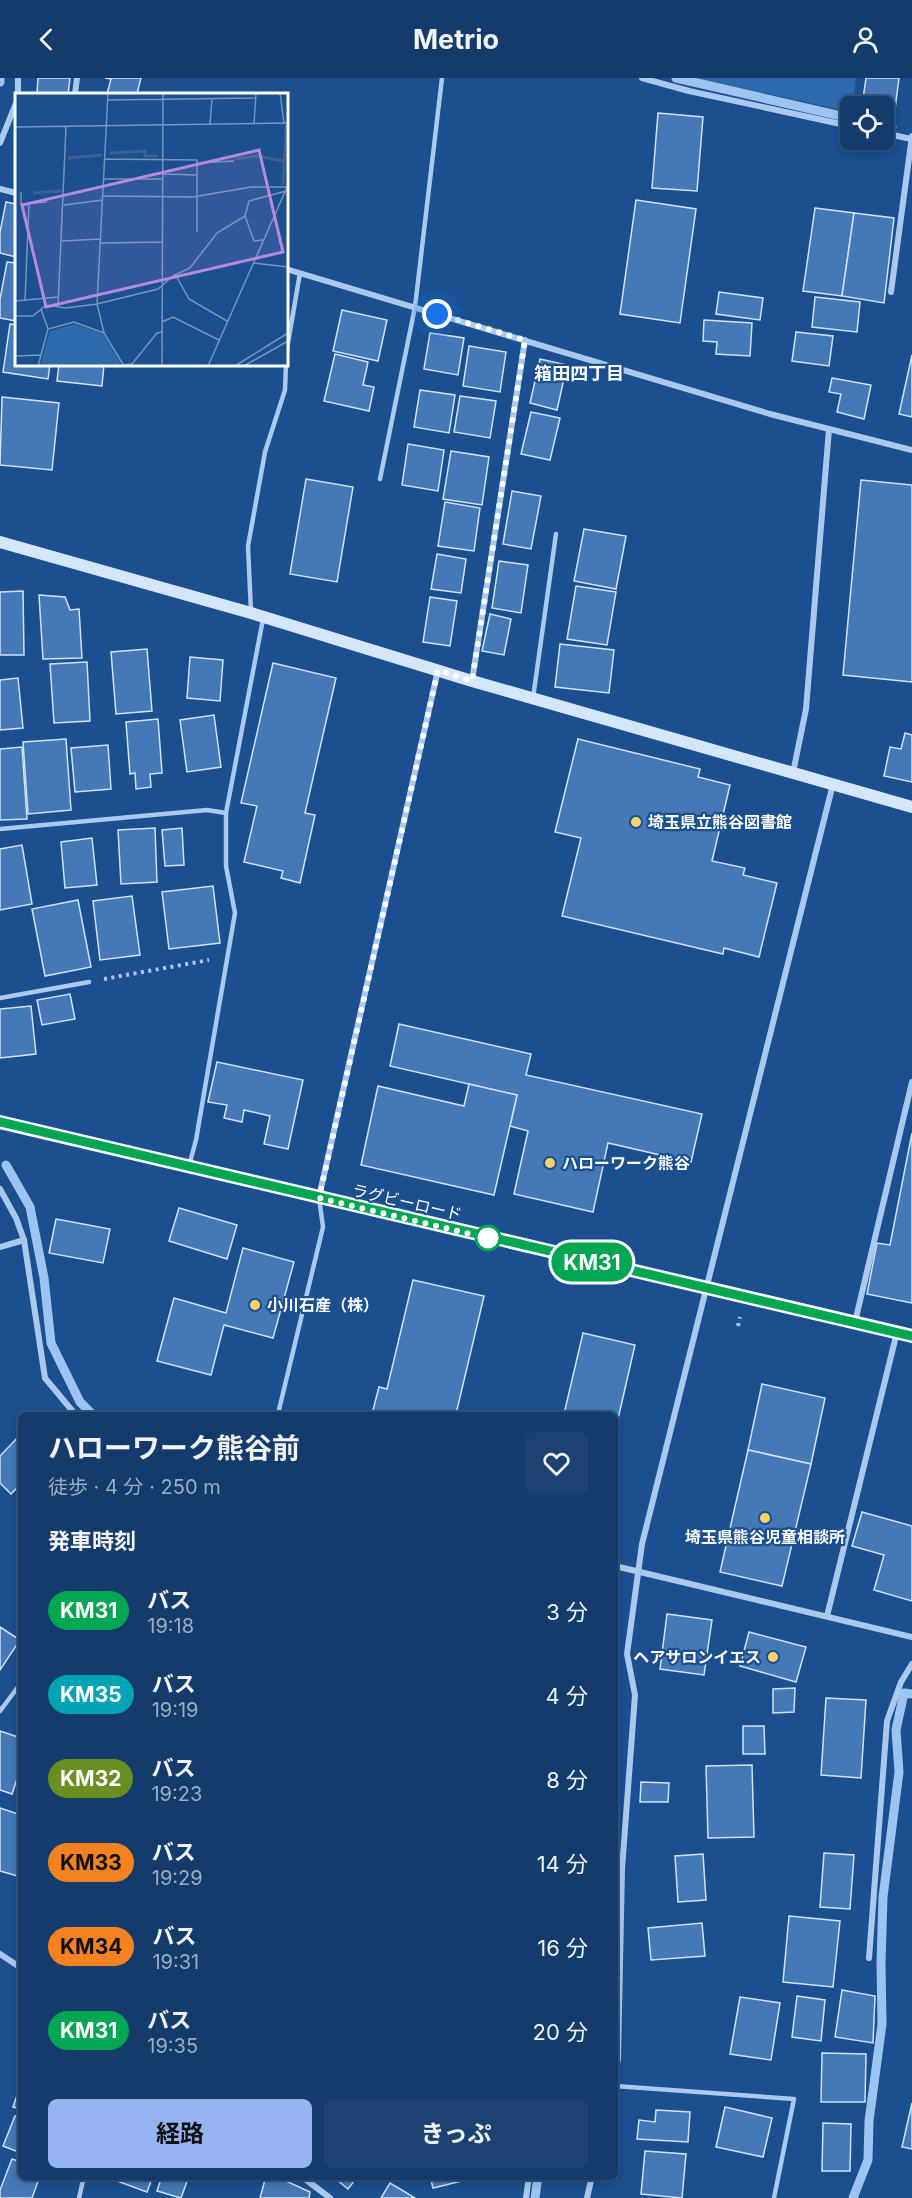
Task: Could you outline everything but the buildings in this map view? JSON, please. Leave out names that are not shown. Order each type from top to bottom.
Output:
[{"type":"street","points":[[75,93],[77,78]]},
{"type":"street","points":[[642,78],[689,91],[840,124]]},
{"type":"street","points":[[0,143],[15,106]]},
{"type":"street","points":[[891,292],[912,138],[894,135]]},
{"type":"street","points":[[0,189],[15,193]]},
{"type":"street","points":[[288,270],[770,414],[912,450]]},
{"type":"street","points":[[472,681],[525,340]]},
{"type":"street","points":[[793,773],[806,709],[829,429]]},
{"type":"street","points":[[0,542],[912,807]]},
{"type":"street","points":[[319,1198],[438,670]]},
{"type":"street","points":[[618,2059],[618,1869],[635,1695],[627,1654],[642,1544],[708,1289],[833,784]]},
{"type":"street","points":[[855,1322],[912,1082]]},
{"type":"street","name":"ラグビーロード","points":[[0,1122],[912,1336]]},
{"type":"street","points":[[0,1189],[16,1218],[24,1240],[45,1378],[73,1412]]},
{"type":"street","points":[[0,1247],[24,1240]]},
{"type":"street","points":[[827,1616],[897,1332]]},
{"type":"street","points":[[618,1567],[912,1637]]},
{"type":"street","points":[[869,1958],[887,1721],[901,1682],[912,1664]]},
{"type":"street","points":[[0,1954],[18,1966]]},
{"type":"street","points":[[306,2180],[330,2198]]},
{"type":"street","points":[[526,2198],[528,2180]]},
{"type":"street","points":[[587,2198],[591,2180]]},
{"type":"lane","points":[[380,479],[415,307],[442,78]]},
{"type":"lane","points":[[288,343],[300,273]]},
{"type":"lane","points":[[189,1166],[196,1140],[235,913],[226,866],[226,813],[252,687],[257,615],[248,546],[265,452],[285,390],[286,366]]},
{"type":"lane","points":[[533,698],[556,534]]},
{"type":"lane","points":[[0,829],[207,810],[226,813]]},
{"type":"lane","points":[[0,998],[89,982]]},
{"type":"lane","points":[[278,1412],[323,1227],[319,1198]]},
{"type":"lane","points":[[0,1711],[18,1687]]},
{"type":"lane","points":[[618,2086],[794,2099],[774,2198]]},
{"type":"lane","points":[[79,2198],[83,2180]]},
{"type":"path","points":[[89,982],[227,957]]},
{"type":"shaded area","points":[[696,78],[856,78],[854,96],[840,96],[840,110]]},
{"type":"waterway","points":[[676,78],[840,116]]},
{"type":"waterway","points":[[6,1165],[30,1207],[44,1278],[51,1343],[80,1402],[90,1412]]},
{"type":"waterway","points":[[853,2198],[868,2160],[869,2121],[882,2024],[883,1897],[899,1772],[896,1730],[904,1693],[912,1694]]},
{"type":"waterway","points":[[535,2198],[537,2180]]},
{"type":"bus line","name":"KM31","points":[[0,1122],[912,1336]]},
{"type":"place","name":"埼玉県立熊谷図書館","points":[[636,822]]},
{"type":"place","name":"ハローワーク熊谷","points":[[550,1163]]},
{"type":"place","name":"小川石産（株）","points":[[255,1305]]},
{"type":"place","name":"埼玉県熊谷児童相談所","points":[[765,1518]]},
{"type":"place","name":"ヘアサロンイエス","points":[[773,1657]]},
{"type":"district","name":"箱田四丁目","points":[[579,373]]},
{"type":"route","points":[[437,314],[525,340],[472,681],[438,670],[319,1198],[488,1238]]}]
